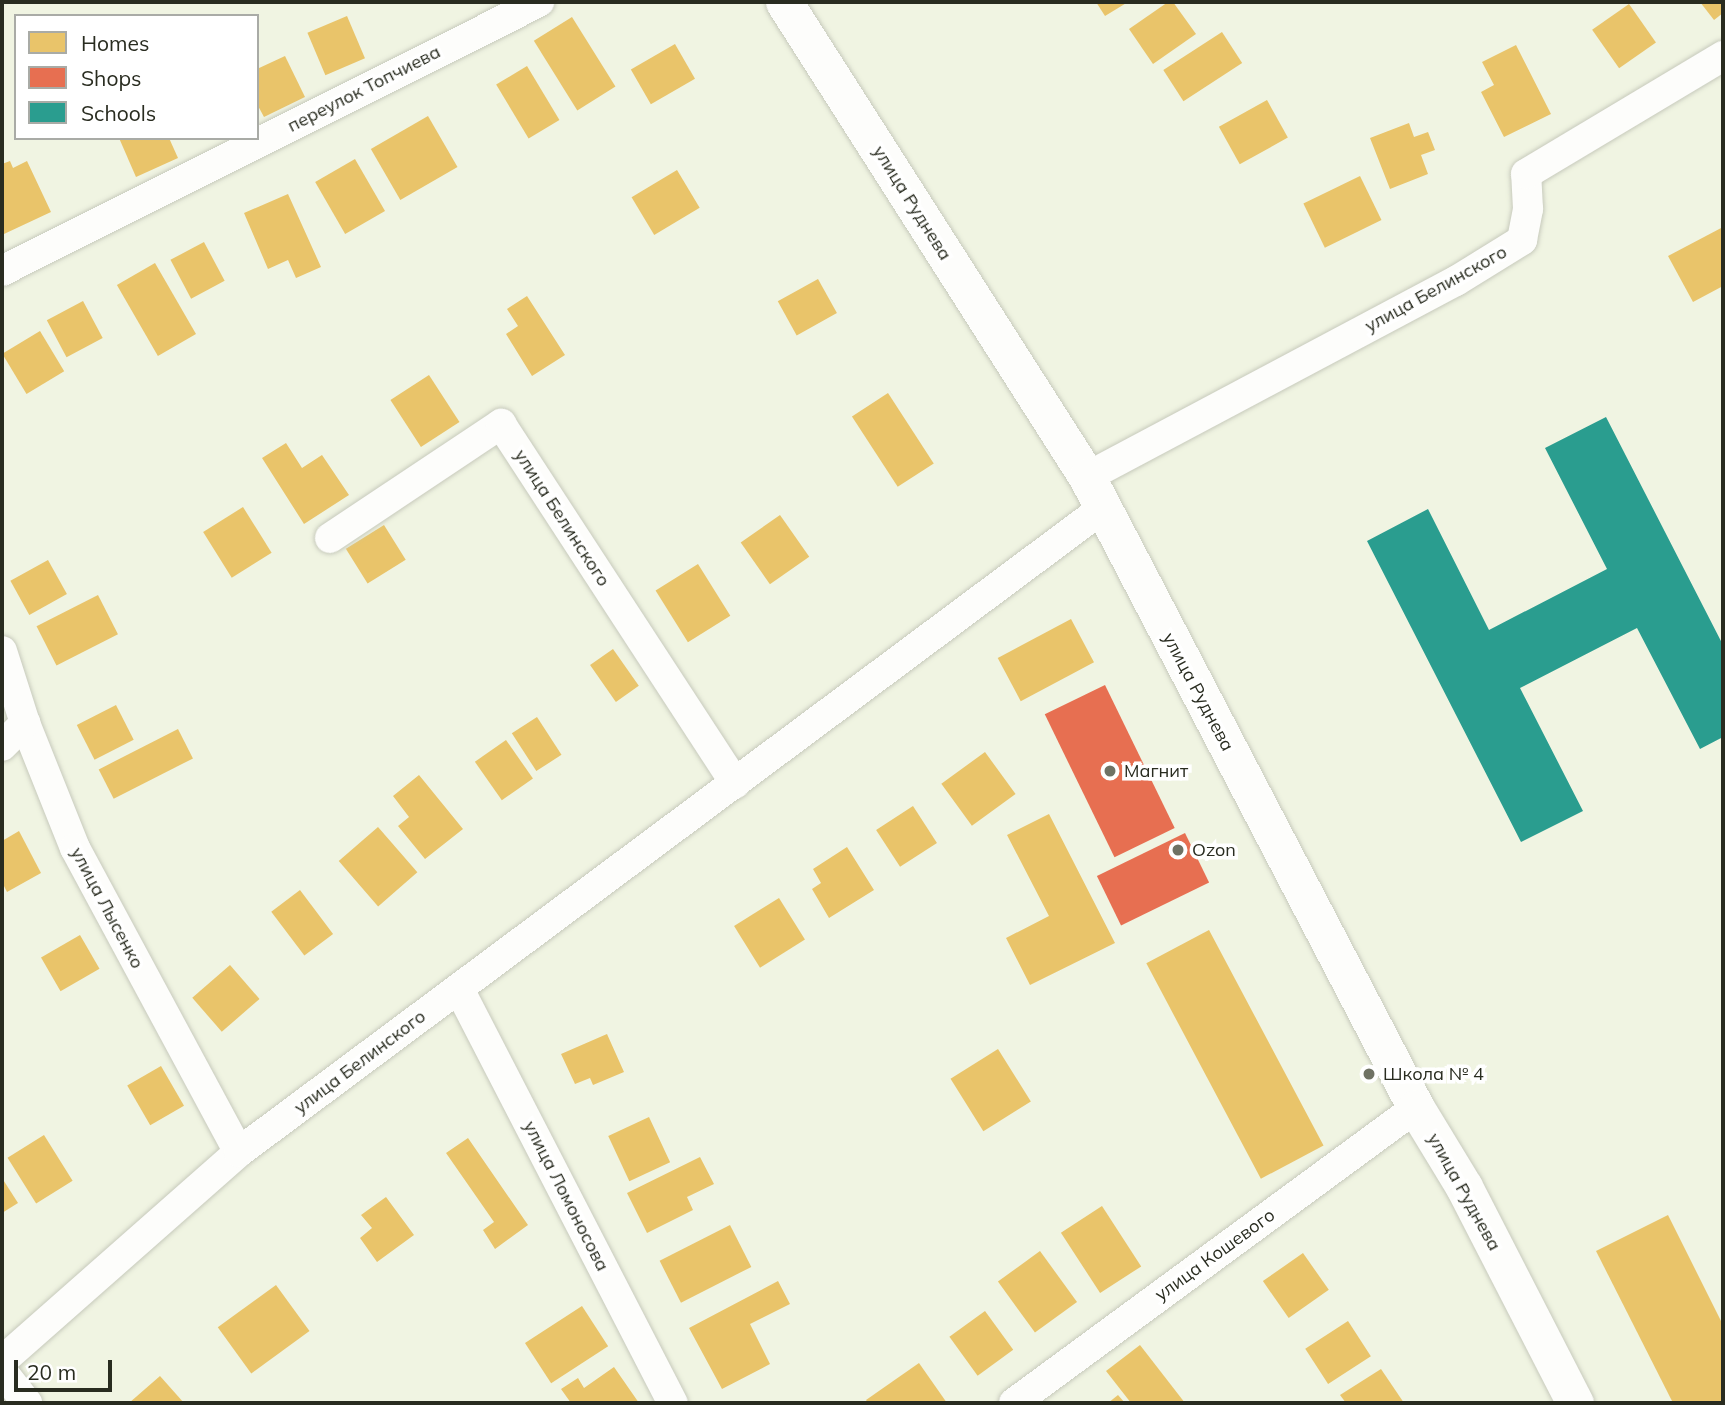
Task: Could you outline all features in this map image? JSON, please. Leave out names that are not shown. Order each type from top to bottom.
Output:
[{"type":"street","name":"переулок Топчиева","points":[[2,271],[539,2]]},
{"type":"street","name":"улица Руднева","points":[[784,2],[1094,493],[1416,1108],[1464,1187],[1575,1403]]},
{"type":"street","name":"улица Белинского","points":[[2,1361],[239,1152],[735,783],[1094,493],[1522,240],[1528,209],[1526,174],[1723,56]]},
{"type":"street","name":"улица Белинского","points":[[330,538],[501,424],[735,783]]},
{"type":"street","name":"улица Лысенко","points":[[2,651],[25,723],[75,848],[239,1152]]},
{"type":"street","points":[[2,746],[25,723]]},
{"type":"street","name":"улица Ломоносова","points":[[458,989],[673,1403]]},
{"type":"street","name":"улица Кошевого","points":[[1014,1403],[1416,1108]]},
{"type":"street","points":[[2,1371],[27,1403]]},
{"type":"building: Homes","points":[[1096,2],[1128,2],[1105,16]]},
{"type":"building: Homes","points":[[1168,2],[1173,2],[1196,34],[1153,64],[1129,29]]},
{"type":"building: Homes","points":[[1700,2],[1723,2],[1723,13],[1714,20]]},
{"type":"building: Homes","points":[[1629,4],[1656,43],[1619,68],[1592,30]]},
{"type":"building: Homes","points":[[347,16],[365,58],[325,75],[307,33]]},
{"type":"building: Homes","points":[[572,17],[615,87],[577,110],[534,41]]},
{"type":"building: Homes","points":[[1222,32],[1242,63],[1183,101],[1163,70]]},
{"type":"building: Homes","points":[[675,44],[695,79],[651,104],[631,70]]},
{"type":"building: Homes","points":[[1516,45],[1551,114],[1504,137],[1481,92],[1494,85],[1482,62]]},
{"type":"building: Homes","points":[[285,56],[305,97],[264,117],[259,108],[259,68]]},
{"type":"building: Homes","points":[[527,66],[559,120],[529,139],[496,85]]},
{"type":"building: Homes","points":[[1267,100],[1288,138],[1240,164],[1219,127]]},
{"type":"building: Homes","points":[[428,116],[458,167],[400,200],[371,149]]},
{"type":"building: Homes","points":[[1409,123],[1414,137],[1428,132],[1435,150],[1421,155],[1428,174],[1390,189],[1370,138]]},
{"type":"building: Homes","points":[[120,140],[170,140],[178,158],[136,177]]},
{"type":"building: Homes","points":[[355,159],[385,211],[345,234],[315,182]]},
{"type":"building: Homes","points":[[10,161],[13,168],[27,161],[51,212],[4,234],[2,164]]},
{"type":"building: Homes","points":[[677,170],[700,208],[654,235],[632,197]]},
{"type":"building: Homes","points":[[1360,176],[1381,220],[1325,248],[1303,204]]},
{"type":"building: Homes","points":[[288,194],[321,267],[296,278],[288,260],[268,269],[244,213]]},
{"type":"building: Homes","points":[[1723,227],[1723,286],[1693,302],[1668,256]]},
{"type":"building: Homes","points":[[204,242],[225,281],[191,299],[170,260]]},
{"type":"building: Homes","points":[[155,263],[196,334],[158,356],[117,285]]},
{"type":"building: Homes","points":[[818,279],[837,313],[797,335],[778,301]]},
{"type":"building: Homes","points":[[527,296],[565,355],[532,376],[506,334],[518,326],[507,309]]},
{"type":"building: Homes","points":[[83,301],[103,338],[67,357],[47,320]]},
{"type":"building: Homes","points":[[40,331],[64,371],[26,394],[2,354]]},
{"type":"building: Homes","points":[[429,375],[459,422],[421,447],[390,400]]},
{"type":"building: Homes","points":[[888,393],[934,463],[898,487],[852,416]]},
{"type":"building: Homes","points":[[286,443],[302,468],[322,455],[349,495],[304,524],[262,458]]},
{"type":"building: Homes","points":[[243,507],[272,553],[232,578],[203,532]]},
{"type":"building: Homes","points":[[780,515],[809,557],[770,584],[741,543]]},
{"type":"building: Homes","points":[[384,525],[406,560],[368,584],[346,549]]},
{"type":"building: Homes","points":[[48,560],[67,594],[29,615],[10,581]]},
{"type":"building: Homes","points":[[698,564],[730,616],[688,642],[656,590]]},
{"type":"building: Homes","points":[[98,595],[118,634],[56,666],[37,626]]},
{"type":"building: Homes","points":[[1071,619],[1094,662],[1021,701],[998,658]]},
{"type":"building: Homes","points":[[613,649],[639,686],[616,702],[590,665]]},
{"type":"building: Homes","points":[[116,705],[134,740],[95,760],[77,725]]},
{"type":"building: Homes","points":[[537,717],[562,755],[536,771],[512,733]]},
{"type":"building: Homes","points":[[178,729],[193,758],[114,799],[99,769]]},
{"type":"building: Homes","points":[[506,740],[533,779],[502,800],[475,762]]},
{"type":"building: Homes","points":[[985,752],[1016,794],[972,826],[941,784]]},
{"type":"building: Homes","points":[[419,775],[463,829],[425,859],[398,826],[409,817],[393,796]]},
{"type":"building: Homes","points":[[913,806],[937,843],[900,867],[876,830]]},
{"type":"building: Homes","points":[[1049,814],[1115,943],[1030,985],[1006,938],[1049,916],[1007,835]]},
{"type":"building: Homes","points":[[378,827],[417,872],[378,906],[339,861]]},
{"type":"building: Homes","points":[[19,831],[41,873],[7,892],[2,882],[2,841]]},
{"type":"building: Homes","points":[[847,847],[874,890],[829,918],[812,889],[821,883],[813,869]]},
{"type":"building: Homes","points":[[300,890],[333,934],[304,956],[271,912]]},
{"type":"building: Homes","points":[[779,898],[805,940],[760,968],[734,926]]},
{"type":"building: Homes","points":[[1209,930],[1324,1145],[1261,1179],[1146,963]]},
{"type":"building: Homes","points":[[80,935],[100,969],[61,991],[41,958]]},
{"type":"building: Homes","points":[[230,965],[260,999],[222,1032],[192,998]]},
{"type":"building: Homes","points":[[607,1034],[624,1072],[593,1085],[590,1078],[575,1084],[561,1054]]},
{"type":"building: Homes","points":[[998,1049],[1031,1102],[983,1131],[951,1079]]},
{"type":"building: Homes","points":[[161,1066],[184,1106],[150,1125],[127,1086]]},
{"type":"building: Homes","points":[[649,1117],[670,1162],[629,1181],[608,1136]]},
{"type":"building: Homes","points":[[44,1135],[73,1181],[36,1204],[8,1158]]},
{"type":"building: Homes","points":[[468,1138],[528,1225],[495,1249],[483,1230],[494,1222],[446,1153]]},
{"type":"building: Homes","points":[[700,1157],[714,1184],[687,1197],[693,1210],[647,1233],[627,1193]]},
{"type":"building: Homes","points":[[2,1178],[18,1203],[2,1213]]},
{"type":"building: Homes","points":[[386,1197],[414,1235],[377,1262],[360,1238],[372,1228],[361,1215]]},
{"type":"building: Homes","points":[[1102,1206],[1141,1266],[1100,1293],[1061,1233]]},
{"type":"building: Homes","points":[[1668,1215],[1723,1325],[1723,1403],[1673,1403],[1596,1251]]},
{"type":"building: Homes","points":[[730,1225],[751,1267],[681,1303],[660,1261]]},
{"type":"building: Homes","points":[[1040,1251],[1077,1302],[1035,1333],[998,1282]]},
{"type":"building: Homes","points":[[1303,1253],[1329,1290],[1289,1318],[1263,1281]]},
{"type":"building: Homes","points":[[778,1281],[790,1304],[750,1324],[770,1364],[722,1389],[689,1328]]},
{"type":"building: Homes","points":[[276,1285],[310,1331],[251,1373],[218,1327]]},
{"type":"building: Homes","points":[[582,1306],[608,1346],[551,1383],[525,1343]]},
{"type":"building: Homes","points":[[985,1311],[1013,1350],[978,1376],[949,1337]]},
{"type":"building: Homes","points":[[1348,1321],[1371,1356],[1328,1384],[1305,1349]]},
{"type":"building: Homes","points":[[1140,1345],[1185,1403],[1131,1403],[1106,1371]]},
{"type":"building: Homes","points":[[919,1363],[947,1403],[868,1403],[866,1400]]},
{"type":"building: Homes","points":[[614,1367],[639,1403],[571,1403],[561,1389],[578,1378],[584,1388]]},
{"type":"building: Homes","points":[[1381,1369],[1404,1403],[1346,1403],[1340,1395]]},
{"type":"building: Homes","points":[[160,1376],[184,1403],[129,1403]]},
{"type":"building: Homes","points":[[1118,1395],[1125,1403],[1108,1403]]},
{"type":"building: Shops","name":"Магнит","points":[[1105,685],[1175,828],[1114,857],[1045,714]]},
{"type":"building: Shops","points":[[1185,833],[1209,882],[1121,925],[1097,876]]},
{"type":"building: Schools","points":[[1606,417],[1723,645],[1723,737],[1700,749],[1637,628],[1520,688],[1583,811],[1521,842],[1367,541],[1428,509],[1489,630],[1607,569],[1545,448]]},
{"type":"place","name":"Магнит","points":[[1110,771]]},
{"type":"place","name":"Ozon","points":[[1178,850]]},
{"type":"place","name":"Школа № 4","points":[[1369,1074]]}]
